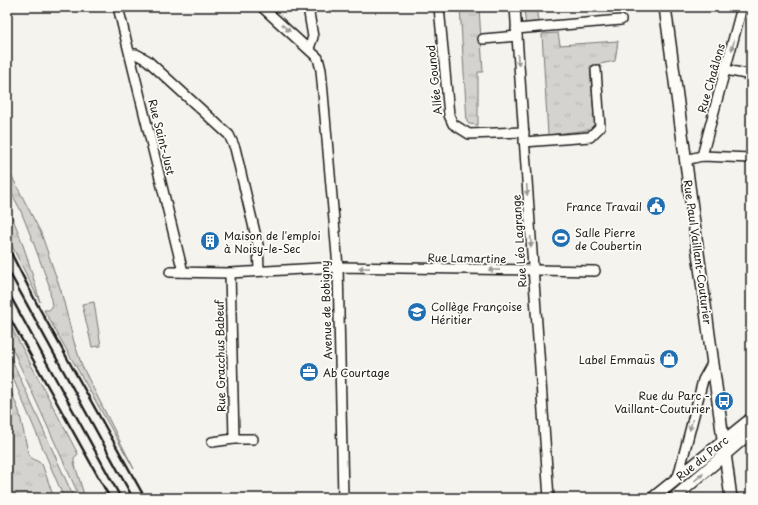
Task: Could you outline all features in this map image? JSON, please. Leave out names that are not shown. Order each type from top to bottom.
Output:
[{"type":"main road","name":"Rue Paul Vaillant-Couturier","points":[[665,7],[713,362],[724,456],[731,498]]},
{"type":"main road","name":"Rue du Parc","points":[[653,498],[751,419]]},
{"type":"main road","name":"Rue du Parc","points":[[674,498],[751,432]]},
{"type":"street","name":"Rue Saint-Just","points":[[118,7],[183,272]]},
{"type":"street","name":"Avenue de Bobigny","points":[[262,7],[309,48],[318,58],[321,70],[338,267],[343,498]]},
{"type":"street","points":[[308,7],[313,37],[309,48]]},
{"type":"street","name":"Allée Gounod","points":[[439,7],[449,115],[453,124],[468,134],[524,132]]},
{"type":"street","name":"Rue Léo Lagrange","points":[[515,7],[550,498]]},
{"type":"street","name":"Rue Chaâlons","points":[[702,156],[742,7]]},
{"type":"street","points":[[483,39],[516,32],[621,20]]},
{"type":"street","points":[[130,54],[136,54],[147,60],[229,135],[235,148],[258,245],[259,270]]},
{"type":"street","points":[[524,142],[590,137],[596,133],[600,127],[596,70]]},
{"type":"street","points":[[726,70],[751,76]]},
{"type":"street","points":[[685,160],[702,156],[751,158]]},
{"type":"street","points":[[170,272],[230,273],[259,270],[338,267]]},
{"type":"street","name":"Rue Lamartine","points":[[338,267],[595,271]]},
{"type":"street","name":"Rue Gracchus Babeuf","points":[[230,273],[234,439]]},
{"type":"street","points":[[678,477],[702,380],[713,362]]},
{"type":"street","points":[[212,442],[234,439],[253,440]]},
{"type":"green space","points":[[460,7],[479,7],[483,72],[478,72],[478,125],[469,124],[467,122]]},
{"type":"green space","points":[[524,7],[536,7],[539,28],[526,30]]},
{"type":"green space","points":[[558,33],[560,45],[618,41],[615,61],[590,66],[595,126],[588,130],[548,135],[542,34]]},
{"type":"green space","points":[[7,167],[41,233],[61,291],[74,342],[82,366],[134,469],[44,310],[49,310],[52,307],[49,285],[20,209],[7,185]]},
{"type":"green space","points":[[7,206],[22,241],[40,302],[7,236]]},
{"type":"green space","points":[[94,302],[101,346],[92,347],[82,304]]},
{"type":"green space","points":[[7,319],[78,454],[74,458],[74,462],[85,498],[80,498],[7,337]]},
{"type":"green space","points":[[7,349],[74,498],[64,498],[7,364]]},
{"type":"green space","points":[[7,381],[19,411],[30,457],[42,464],[54,498],[7,498]]},
{"type":"railway","points":[[7,245],[37,304],[145,498]]},
{"type":"railway","points":[[7,268],[133,498]]},
{"type":"railway","points":[[7,290],[121,498]]},
{"type":"railway","points":[[7,313],[110,498]]},
{"type":"place","name":"France Travail","points":[[656,206]]},
{"type":"place","name":"Salle Pierre de Coubertin","points":[[561,238]]},
{"type":"place","name":"Maison de l'emploi à Noisy-le-Sec","points":[[210,241]]},
{"type":"place","name":"Collège Françoise Héritier","points":[[417,312]]},
{"type":"place","name":"Label Emmaüs","points":[[669,359]]},
{"type":"place","name":"Ab Courtage","points":[[309,372]]},
{"type":"place","name":"Rue du Parc - Vaillant-Couturier","points":[[724,401]]}]
